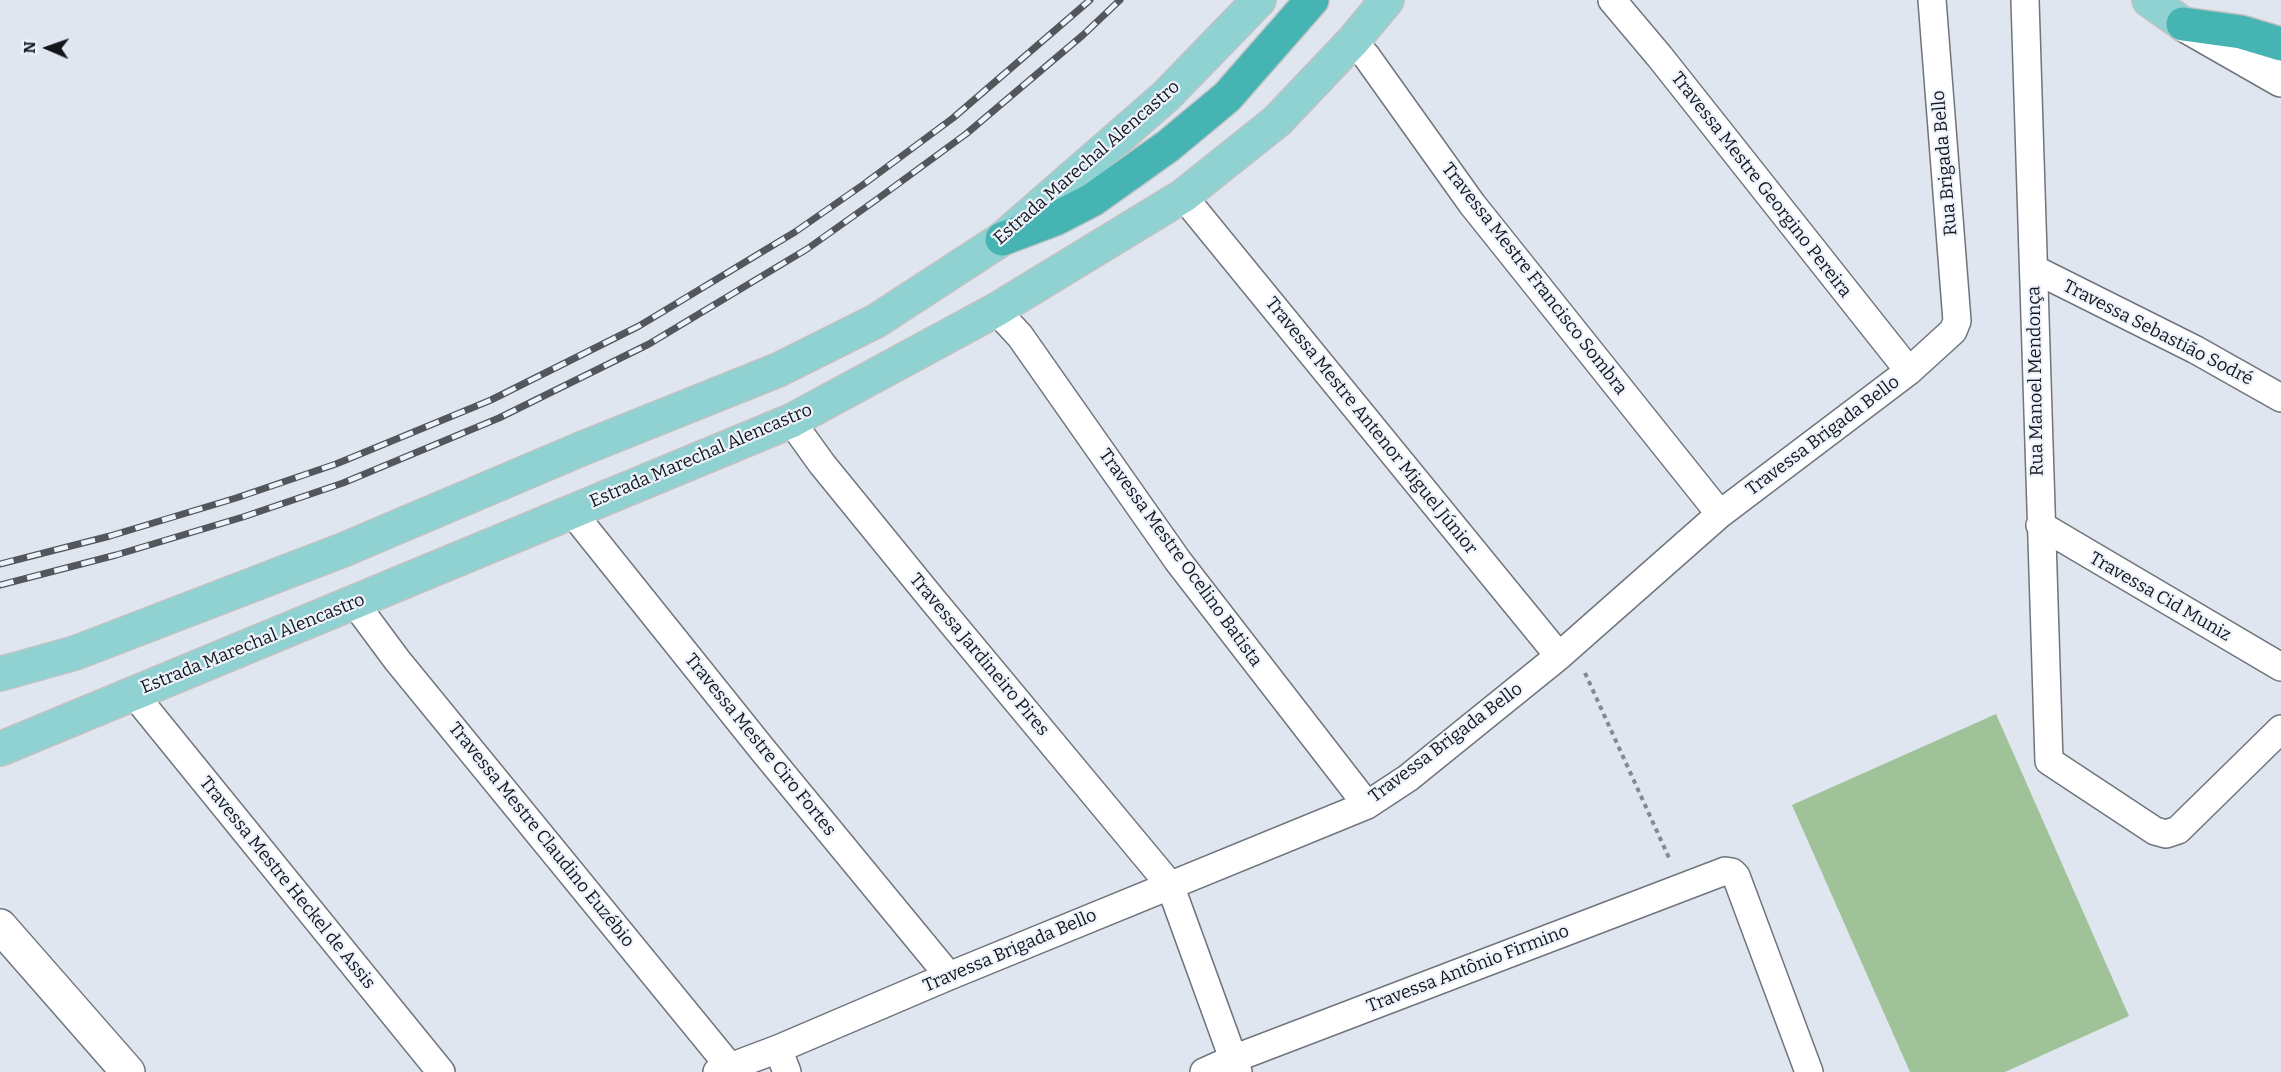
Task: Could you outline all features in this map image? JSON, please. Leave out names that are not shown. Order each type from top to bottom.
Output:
[{"type":"highway","points":[[1002,239],[1055,219],[1102,194],[1204,118],[1255,67],[1312,0]]},
{"type":"highway","points":[[2183,24],[2241,32],[2281,44]]},
{"type":"main road","name":"Estrada Marechal Alencastro","points":[[0,674],[75,653],[343,550],[581,449],[778,370],[876,321],[1002,239],[1166,96],[1259,0]]},
{"type":"main road","name":"Estrada Marechal Alencastro","points":[[0,749],[791,421],[996,310],[1184,196],[1277,121],[1353,41],[1387,0]]},
{"type":"main road","points":[[2149,0],[2183,24]]},
{"type":"street","name":"Travessa Mestre Georgino Pereira","points":[[1612,0],[1660,57],[1909,371]]},
{"type":"street","name":"Rua Brigada Bello","points":[[1932,0],[1957,313],[1956,327]]},
{"type":"street","name":"Rua Manoel Mendonça","points":[[2025,0],[2049,761],[2155,831],[2166,834],[2178,830],[2281,729]]},
{"type":"street","points":[[2183,24],[2281,80]]},
{"type":"street","name":"Travessa Mestre Francisco Sombra","points":[[1353,41],[1367,57],[1472,204],[1720,514]]},
{"type":"street","name":"Travessa Mestre Antenor Miguel Júnior","points":[[1184,196],[1560,656]]},
{"type":"street","name":"Travessa Sebastião Sodré","points":[[2034,269],[2196,350],[2281,398]]},
{"type":"street","name":"Travessa Mestre Ocelino Batista","points":[[996,310],[1020,336],[1178,561],[1367,805]]},
{"type":"street","name":"Travessa Brigada Bello","points":[[723,1070],[783,1060],[949,976],[1367,805],[1408,778],[1560,656],[1720,514],[1909,371],[1956,327]]},
{"type":"street","name":"Travessa Jardineiro Pires","points":[[791,421],[822,464],[932,599],[1170,885],[1235,1066]]},
{"type":"street","name":"Travessa Mestre Ciro Fortes","points":[[572,512],[754,740],[949,976]]},
{"type":"street","name":"Travessa Cid Muniz","points":[[2040,525],[2281,667]]},
{"type":"street","name":"Travessa Mestre Claudino Euzébio","points":[[354,602],[397,660],[723,1070]]},
{"type":"street","name":"Travessa Mestre Heckel de Assis","points":[[133,693],[441,1072]]},
{"type":"street","name":"Travessa Antônio Firmino","points":[[1204,1072],[1235,1066],[1719,872],[1732,872],[1736,876],[1809,1072]]},
{"type":"street","points":[[0,926],[128,1072]]},
{"type":"path","points":[[1560,656],[1585,673],[1683,887]]},
{"type":"green space","points":[[1996,714],[2129,1016],[2005,1072],[1910,1072],[1792,805]]},
{"type":"railway","points":[[0,564],[110,536],[236,498],[336,464],[491,400],[639,326],[795,232],[864,184],[953,118],[1090,0]]},
{"type":"railway","points":[[0,585],[116,555],[243,517],[343,483],[499,418],[649,344],[807,249],[876,200],[966,134],[1083,35],[1120,0]]}]
